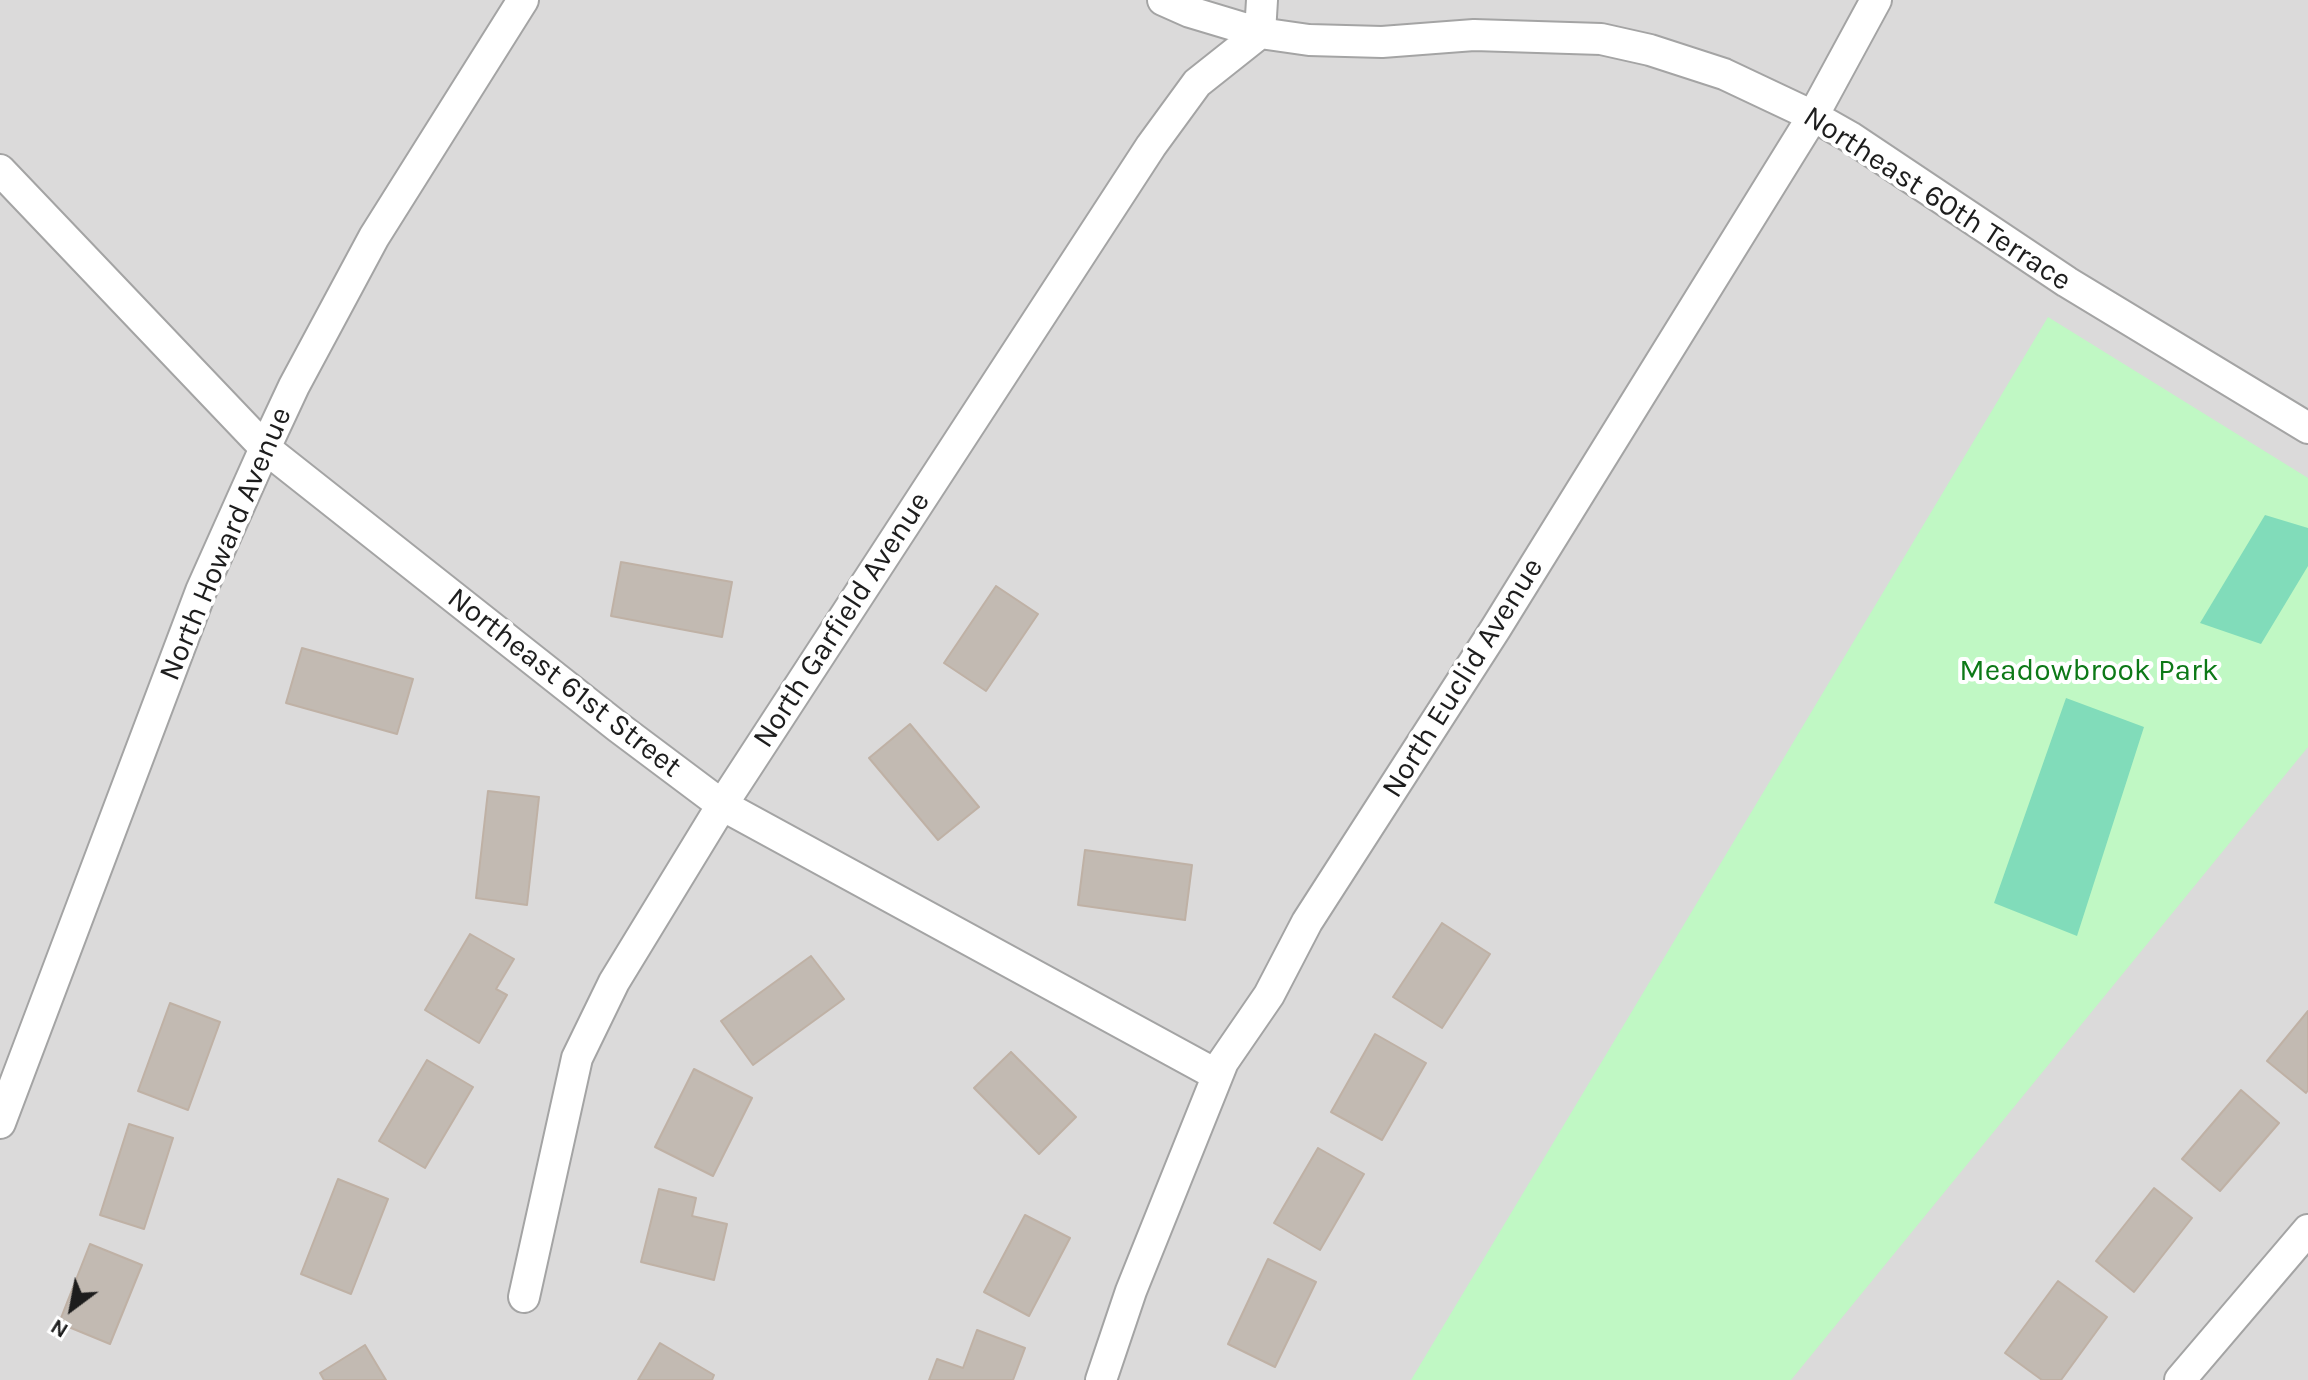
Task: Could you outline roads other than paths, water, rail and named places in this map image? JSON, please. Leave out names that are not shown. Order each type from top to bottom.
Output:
[{"type":"street","name":"North Howard Avenue","points":[[0,1123],[201,591],[265,448],[294,386],[374,237],[523,0]]},
{"type":"street","name":"Northeast 60th Terrace","points":[[1163,0],[1190,12],[1260,33],[1309,40],[1382,42],[1474,35],[1601,39],[1650,50],[1724,74],[1850,137],[2067,282],[2308,428]]},
{"type":"street","points":[[1260,33],[1262,0]]},
{"type":"street","name":"North Euclid Avenue","points":[[1101,1380],[1131,1291],[1223,1062],[1269,995],[1307,922],[1496,628],[1813,116],[1876,0]]},
{"type":"street","name":"North Garfield Avenue","points":[[524,1297],[577,1058],[614,982],[722,805],[1151,146],[1197,83],[1260,33]]},
{"type":"street","name":"Northeast 61st Street","points":[[0,170],[265,448],[618,727],[722,805],[1217,1075]]},
{"type":"street","points":[[2180,1380],[2308,1230]]},
{"type":"park label","name":"Meadowbrook Park","points":[[2089,671]]}]
